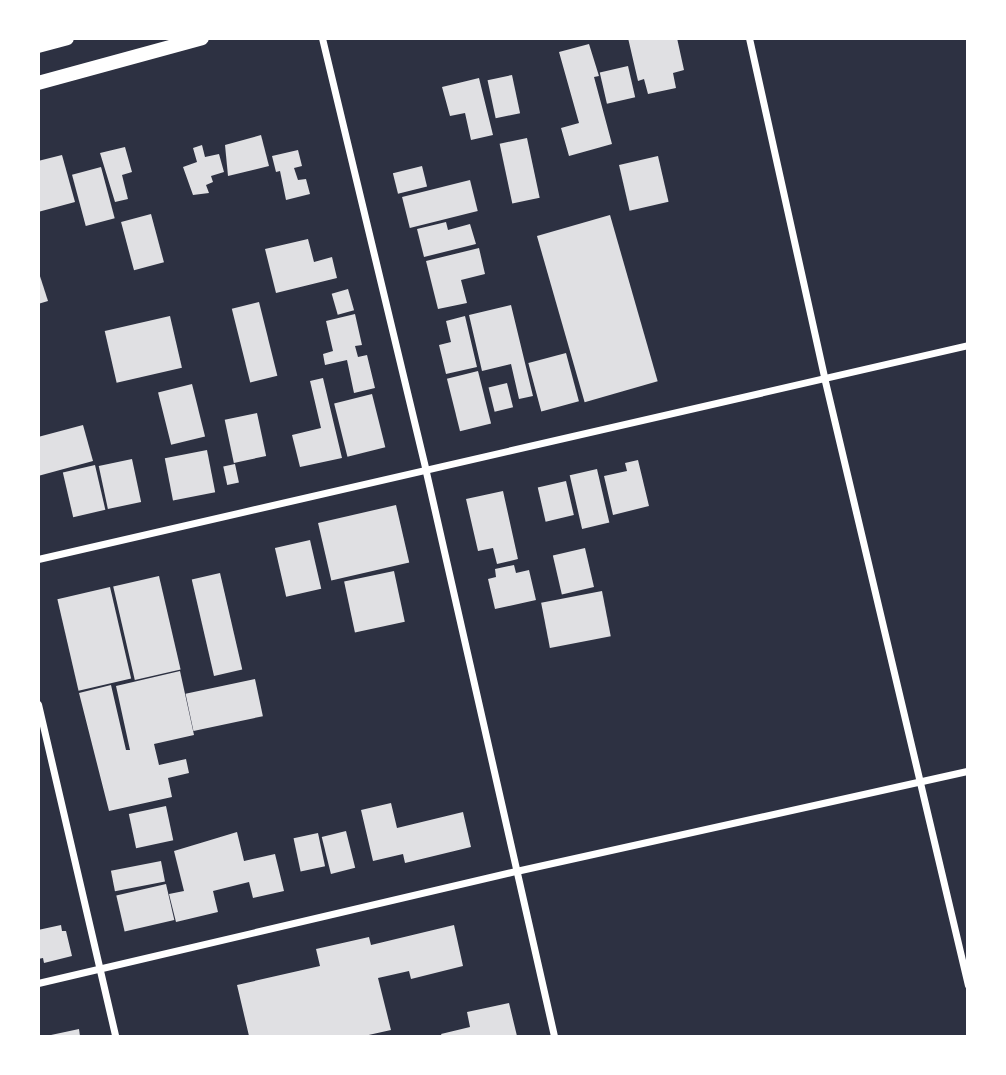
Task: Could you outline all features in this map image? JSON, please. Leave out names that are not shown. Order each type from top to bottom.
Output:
[{"type":"main road","points":[[38,46],[67,38]]},
{"type":"main road","points":[[38,83],[202,38]]},
{"type":"street","points":[[322,38],[426,472],[554,1037]]},
{"type":"street","points":[[749,38],[824,377],[968,985]]},
{"type":"street","points":[[38,559],[426,472],[968,345]]},
{"type":"street","points":[[38,704],[115,1037]]},
{"type":"street","points":[[38,983],[516,871],[968,771]]},
{"type":"building","points":[[628,38],[677,38],[684,70],[673,73],[676,88],[648,94],[644,79],[638,81]]},
{"type":"building","points":[[589,44],[599,76],[594,77],[612,144],[569,156],[561,128],[579,123],[559,52]]},
{"type":"building","points":[[628,66],[635,97],[607,104],[600,73]]},
{"type":"building","points":[[512,75],[520,113],[496,118],[488,80]]},
{"type":"building","points":[[479,78],[493,135],[471,140],[465,113],[450,116],[442,87]]},
{"type":"building","points":[[261,135],[269,166],[228,176],[225,145]]},
{"type":"building","points":[[527,138],[540,198],[512,203],[500,144]]},
{"type":"building","points":[[202,145],[205,157],[219,154],[224,172],[211,176],[213,182],[206,185],[209,193],[193,195],[183,167],[197,162],[193,148]]},
{"type":"building","points":[[125,147],[132,172],[122,175],[128,199],[115,202],[100,153]]},
{"type":"building","points":[[298,150],[302,166],[294,168],[298,180],[306,179],[310,194],[286,200],[280,171],[276,172],[272,156]]},
{"type":"building","points":[[62,155],[75,202],[38,212],[38,161]]},
{"type":"building","points":[[658,156],[669,202],[630,211],[619,165]]},
{"type":"building","points":[[422,166],[427,186],[398,194],[393,173]]},
{"type":"building","points":[[101,167],[115,218],[86,226],[72,175]]},
{"type":"building","points":[[470,180],[478,211],[410,228],[402,197]]},
{"type":"building","points":[[151,214],[164,262],[134,270],[121,222]]},
{"type":"building","points":[[610,215],[658,381],[585,402],[537,236]]},
{"type":"building","points":[[446,222],[448,230],[470,224],[476,244],[424,257],[417,229]]},
{"type":"building","points":[[308,239],[314,262],[332,257],[337,278],[276,293],[265,249]]},
{"type":"building","points":[[479,248],[485,274],[461,280],[467,303],[438,309],[426,261]]},
{"type":"building","points":[[38,270],[48,301],[38,304]]},
{"type":"building","points":[[348,289],[354,310],[338,315],[332,294]]},
{"type":"building","points":[[259,302],[277,376],[250,383],[232,309]]},
{"type":"building","points":[[511,305],[533,396],[519,399],[511,364],[482,371],[469,315]]},
{"type":"building","points":[[355,314],[362,345],[355,346],[358,357],[367,355],[375,388],[354,393],[347,360],[325,365],[323,354],[333,351],[326,321]]},
{"type":"building","points":[[170,316],[182,368],[117,383],[105,331]]},
{"type":"building","points":[[465,316],[477,367],[446,374],[439,345],[451,342],[446,321]]},
{"type":"building","points":[[566,353],[579,401],[541,411],[528,363]]},
{"type":"building","points":[[478,371],[491,423],[460,431],[447,379]]},
{"type":"building","points":[[323,378],[342,458],[300,467],[292,435],[321,428],[310,381]]},
{"type":"building","points":[[507,383],[513,407],[495,412],[489,388]]},
{"type":"building","points":[[192,384],[205,436],[171,445],[158,392]]},
{"type":"building","points":[[372,394],[385,447],[347,457],[334,403]]},
{"type":"building","points":[[257,413],[266,456],[234,463],[225,420]]},
{"type":"building","points":[[83,425],[93,461],[38,476],[38,437]]},
{"type":"building","points":[[207,450],[215,492],[173,500],[165,458]]},
{"type":"building","points":[[132,459],[141,502],[108,509],[99,466]]},
{"type":"building","points":[[638,460],[649,506],[613,515],[604,476],[627,471],[625,463]]},
{"type":"building","points":[[235,464],[239,483],[227,485],[223,466]]},
{"type":"building","points":[[95,465],[105,510],[73,517],[63,472]]},
{"type":"building","points":[[597,469],[609,523],[582,529],[570,475]]},
{"type":"building","points":[[566,481],[574,515],[546,522],[538,488]]},
{"type":"building","points":[[503,491],[518,559],[497,564],[493,548],[478,551],[466,499]]},
{"type":"building","points":[[396,505],[409,562],[331,580],[318,523]]},
{"type":"building","points":[[310,540],[321,589],[286,597],[275,548]]},
{"type":"building","points":[[585,548],[594,587],[562,594],[553,555]]},
{"type":"building","points":[[514,565],[516,573],[529,570],[536,600],[495,609],[488,579],[496,577],[495,569]]},
{"type":"building","points":[[394,571],[405,622],[355,632],[344,582]]},
{"type":"building","points":[[220,573],[242,669],[214,676],[192,580]]},
{"type":"building","points":[[159,576],[181,670],[135,680],[113,587]]},
{"type":"building","points":[[110,587],[131,679],[79,691],[57,599]]},
{"type":"building","points":[[602,591],[611,636],[550,648],[541,603]]},
{"type":"building","points":[[180,671],[194,735],[154,744],[159,765],[186,759],[189,773],[168,778],[172,797],[109,811],[79,693],[111,685],[126,750],[130,750],[116,686]]},
{"type":"building","points":[[255,679],[263,716],[193,731],[186,694]]},
{"type":"building","points":[[391,803],[397,828],[463,812],[471,847],[405,863],[403,854],[373,861],[361,810]]},
{"type":"building","points":[[166,806],[173,840],[136,848],[129,814]]},
{"type":"building","points":[[346,831],[355,868],[331,874],[322,837]]},
{"type":"building","points":[[237,832],[244,861],[275,854],[284,891],[253,898],[249,882],[213,891],[218,912],[176,922],[169,894],[184,891],[174,851]]},
{"type":"building","points":[[318,833],[325,866],[301,871],[294,838]]},
{"type":"building","points":[[161,861],[165,882],[115,891],[111,871]]},
{"type":"building","points":[[166,884],[174,920],[125,932],[116,895]]},
{"type":"building","points":[[61,925],[62,931],[66,931],[72,956],[44,963],[43,958],[38,959],[38,930]]},
{"type":"building","points":[[454,925],[463,966],[411,979],[409,971],[378,978],[391,1030],[364,1036],[249,1036],[237,985],[320,966],[316,949],[369,937],[371,945]]},
{"type":"building","points":[[509,1003],[517,1036],[441,1034],[470,1027],[467,1012]]},
{"type":"building","points":[[79,1029],[80,1036],[51,1036],[51,1035]]}]
